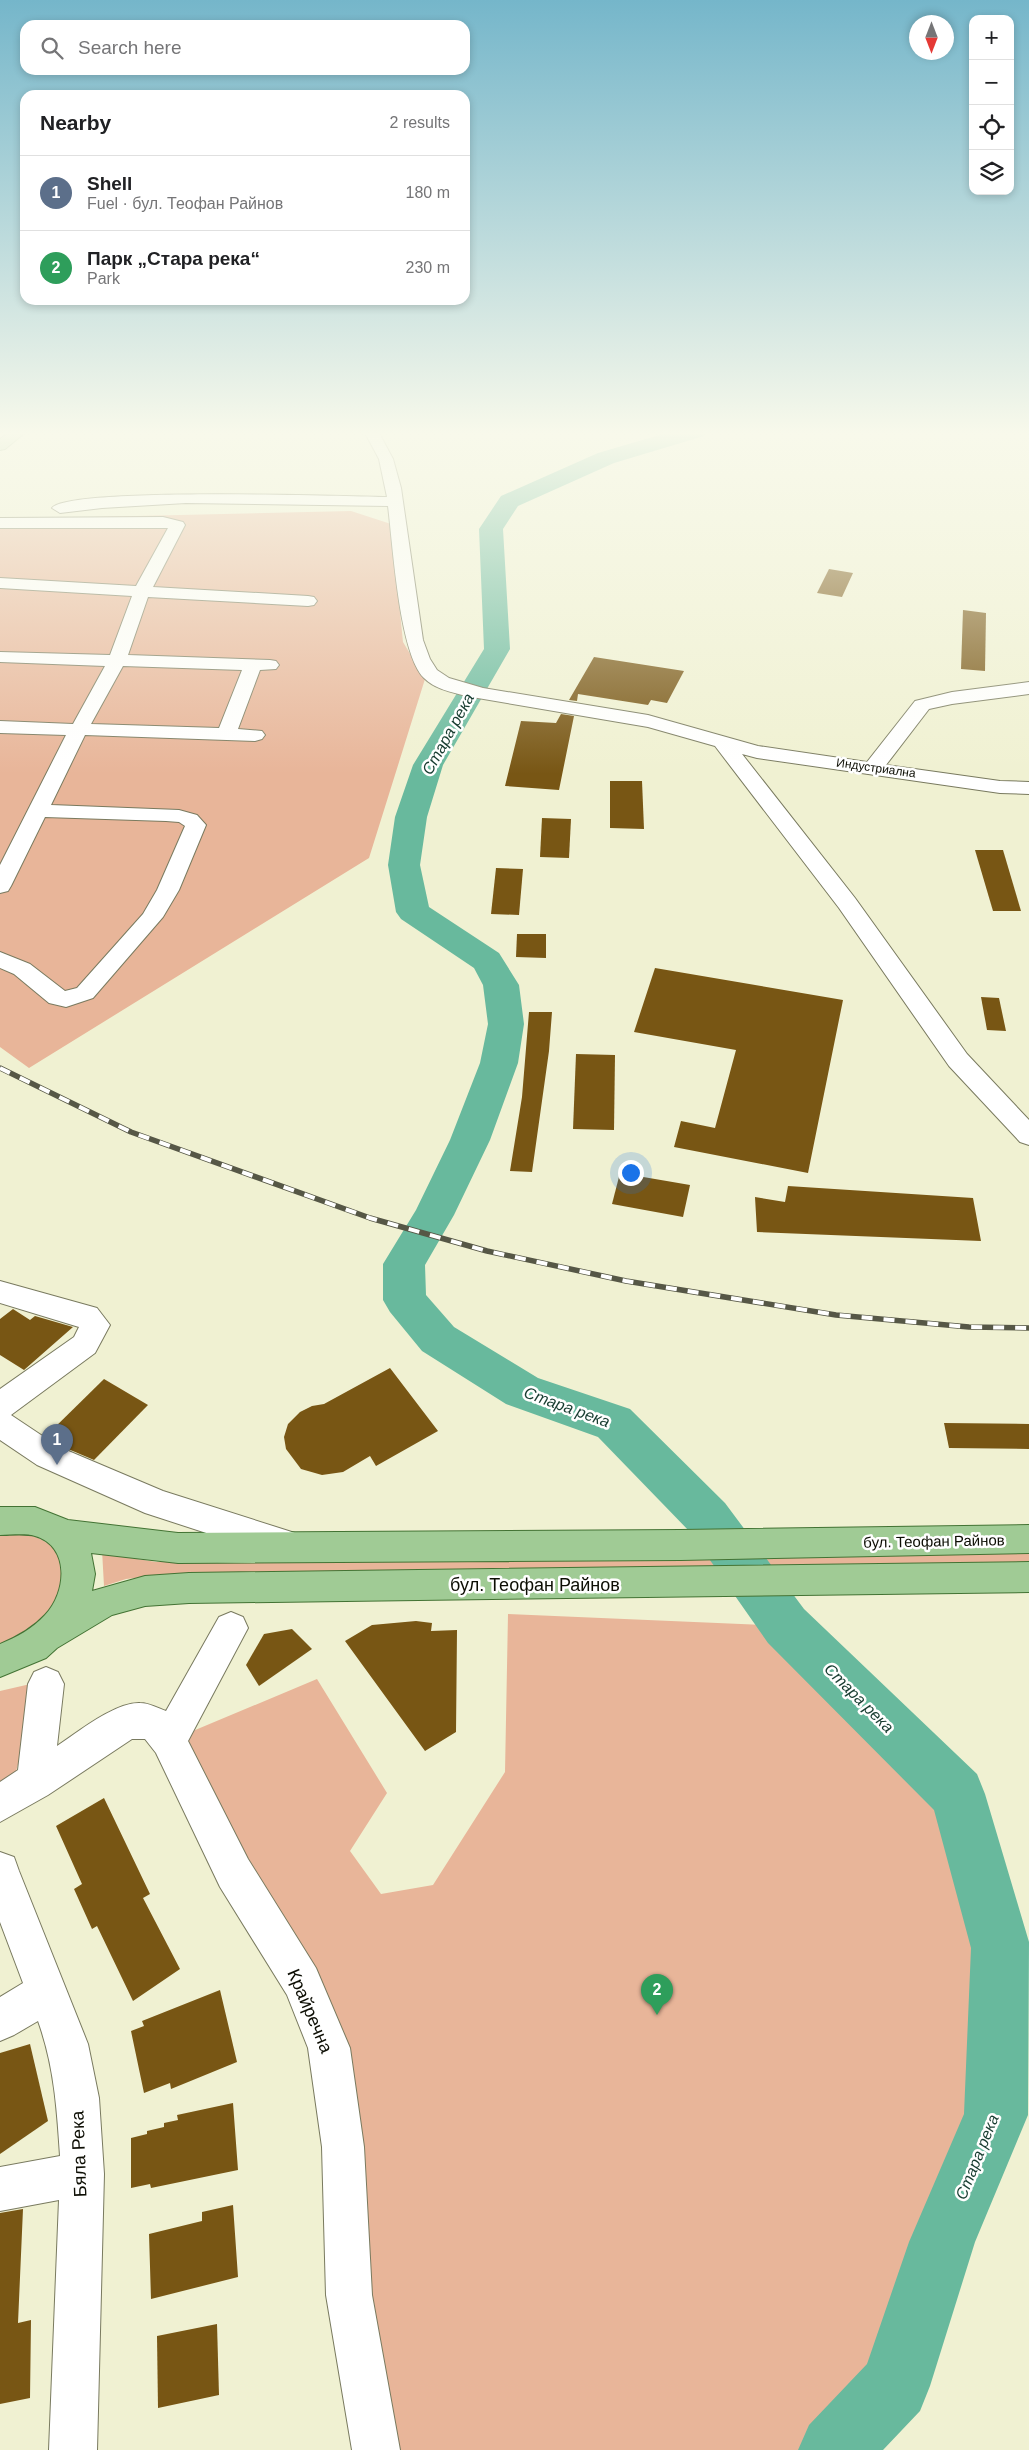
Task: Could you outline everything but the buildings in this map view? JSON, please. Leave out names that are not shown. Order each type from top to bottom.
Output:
[{"type":"main road","points":[[0,1500],[52,1529],[68,1541],[76,1556],[80,1573],[79,1585],[70,1611],[52,1634],[28,1651],[0,1662]]},
{"type":"main road","name":"бул. Теофан Райнов","points":[[0,1521],[25,1519],[52,1529],[98,1540],[178,1548],[681,1545],[1029,1540]]},
{"type":"main road","name":"бул. Теофан Райнов","points":[[52,1634],[104,1602],[126,1594],[168,1589],[698,1584],[1029,1576]]},
{"type":"street","points":[[0,886],[117,661],[142,591],[166,545]]},
{"type":"street","name":"Индустриална","points":[[402,545],[414,640],[422,664],[428,674],[442,683],[498,696],[634,718],[675,727],[757,752],[1000,787],[1029,788]]},
{"type":"street","points":[[0,583],[308,601]]},
{"type":"street","points":[[0,657],[262,665],[227,734]]},
{"type":"street","points":[[873,768],[922,705],[952,698],[1029,688]]},
{"type":"street","points":[[0,727],[255,735]]},
{"type":"street","points":[[723,743],[847,903],[958,1060],[1029,1136]]},
{"type":"street","points":[[0,959],[21,969],[35,982],[64,1000],[74,999],[84,993],[152,918],[161,905],[196,825],[192,820],[184,817],[166,815],[38,810]]},
{"type":"street","points":[[0,1292],[87,1316],[95,1325],[85,1346],[0,1406]]},
{"type":"street","points":[[0,1424],[48,1456],[156,1503],[299,1548]]},
{"type":"street","points":[[169,1741],[231,1628]]},
{"type":"street","points":[[35,1782],[46,1684]]},
{"type":"street","name":"Крайречна","points":[[0,1803],[124,1723],[140,1720],[156,1724],[169,1741],[234,1873],[302,1982],[329,2048],[343,2147],[349,2295],[376,2450]]},
{"type":"street","name":"Бяла Река","points":[[0,1872],[67,2044],[78,2098],[82,2174],[73,2450]]},
{"type":"street","points":[[0,2021],[47,1991]]},
{"type":"street","points":[[0,2189],[82,2174]]},
{"type":"shaded area","points":[[0,545],[393,545],[403,642],[425,679],[369,858],[29,1068],[0,1047]]},
{"type":"shaded area","points":[[19,1532],[31,1535],[51,1545],[62,1560],[64,1569],[63,1580],[54,1612],[38,1625],[0,1648],[0,1533]]},
{"type":"shaded area","points":[[102,1550],[119,1556],[156,1562],[1029,1551],[1029,1563],[153,1576],[126,1579],[104,1586]]},
{"type":"shaded area","points":[[508,1614],[786,1626],[957,1794],[1001,1948],[996,2115],[942,2242],[895,2386],[834,2450],[376,2450],[329,2048],[169,1741],[317,1679],[387,1793],[350,1851],[381,1894],[433,1885],[505,1772]]},
{"type":"shaded area","points":[[39,1682],[30,1725],[13,1781],[0,1797],[0,1691]]},
{"type":"waterway","name":"Стара река","points":[[492,545],[497,649],[428,765],[411,817],[404,865],[413,912],[487,961],[501,985],[506,1024],[499,1063],[470,1140],[434,1215],[404,1264],[405,1300],[438,1339],[522,1391],[614,1423],[708,1518],[786,1626],[957,1794],[1001,1948],[996,2115],[942,2242],[895,2386],[834,2450]]},
{"type":"railway","points":[[0,1068],[131,1132],[370,1218],[487,1251],[626,1281],[836,1315],[969,1327],[1029,1328]]},
{"type":"place","name":"Shell","points":[[57,1465]]},
{"type":"place","name":"Парк „Стара река“","points":[[657,2015]]}]
